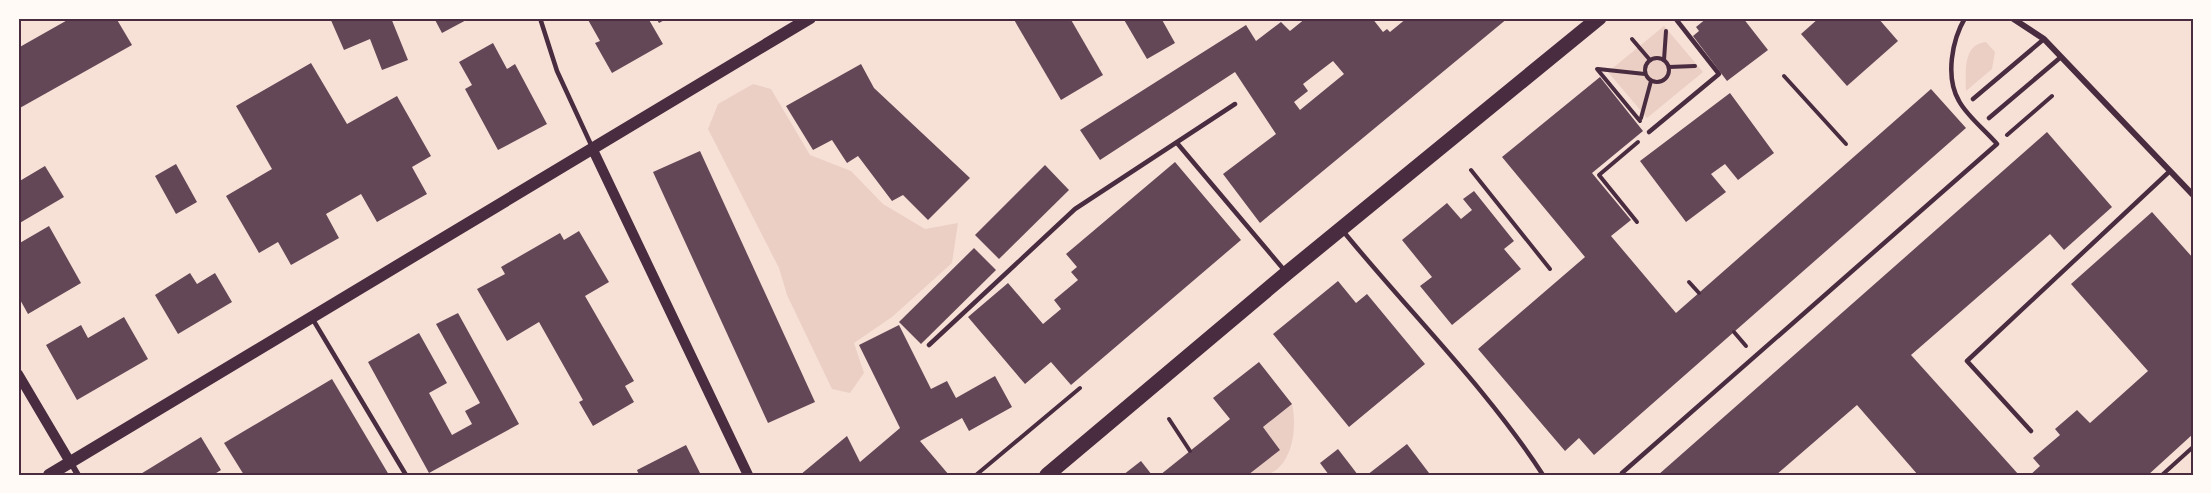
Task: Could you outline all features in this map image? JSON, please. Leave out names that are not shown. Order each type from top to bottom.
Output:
[{"type":"main road","points":[[49,475],[810,18]]},
{"type":"main road","points":[[1047,475],[1341,228],[1599,18]]},
{"type":"street","points":[[2012,18],[2044,39],[2193,195]]},
{"type":"street","points":[[593,150],[748,475]]},
{"type":"street","points":[[18,374],[78,475]]},
{"type":"lane","points":[[540,18],[557,71],[593,150]]},
{"type":"lane","points":[[1649,132],[1719,74],[1675,18]]},
{"type":"lane","points":[[1622,473],[1997,144],[1958,100],[1950,69],[1956,39],[1965,18]]},
{"type":"lane","points":[[1972,99],[2044,39]]},
{"type":"lane","points":[[1989,118],[2061,57]]},
{"type":"lane","points":[[928,345],[1076,209],[1235,104]]},
{"type":"lane","points":[[1177,143],[1287,273]]},
{"type":"lane","points":[[2031,431],[1967,361],[2170,171]]},
{"type":"lane","points":[[1341,228],[1449,355],[1528,452],[1543,475]]},
{"type":"lane","points":[[311,317],[406,475]]},
{"type":"path","points":[[1650,81],[1659,82],[1668,75],[1669,67],[1664,60],[1666,29]]},
{"type":"path","points":[[1632,39],[1650,60]]},
{"type":"path","points":[[1646,74],[1597,69],[1640,122],[1650,81],[1645,67],[1650,60],[1656,58],[1664,60]]},
{"type":"path","points":[[1784,76],[1845,144]]},
{"type":"path","points":[[1997,144],[2052,96]]},
{"type":"path","points":[[1638,222],[1599,175],[1649,132]]},
{"type":"path","points":[[1471,170],[1550,269]]},
{"type":"path","points":[[1689,282],[1699,293]]},
{"type":"path","points":[[976,475],[1080,388]]},
{"type":"path","points":[[1169,419],[1190,452]]},
{"type":"path","points":[[2162,475],[2193,447]]},
{"type":"shaded area","points":[[1664,26],[1703,72],[1647,118],[1608,72]]},
{"type":"shaded area","points":[[1986,42],[1995,52],[1992,69],[1966,91],[1966,68],[1969,54],[1978,44]]},
{"type":"shaded area","points":[[753,84],[771,89],[810,155],[851,171],[883,204],[925,229],[958,223],[952,263],[892,317],[854,343],[864,373],[850,393],[832,389],[787,295],[779,268],[708,129],[718,104]]},
{"type":"shaded area","points":[[1292,404],[1294,423],[1292,444],[1283,463],[1267,475],[1248,475],[1280,450],[1263,427]]},
{"type":"building","points":[[71,18],[116,18],[132,45],[18,109],[18,48]]},
{"type":"building","points":[[330,18],[391,18],[408,60],[382,70],[370,39],[344,50]]},
{"type":"building","points":[[434,18],[470,18],[442,33]]},
{"type":"building","points":[[587,18],[648,18],[663,44],[612,73],[595,43],[600,41]]},
{"type":"building","points":[[656,18],[668,18],[659,23]]},
{"type":"building","points":[[1013,18],[1070,18],[1103,75],[1061,100]]},
{"type":"building","points":[[1123,18],[1161,18],[1175,43],[1147,59]]},
{"type":"building","points":[[1306,18],[1372,18],[1383,32],[1387,29],[1390,32],[1407,18],[1508,18],[1260,223],[1223,174],[1276,134],[1235,72],[1100,160],[1080,130],[1246,25],[1256,41],[1281,22],[1290,31]],"holes":[[[1333,61],[1344,74],[1300,110],[1294,102],[1308,91],[1303,84]]]},
{"type":"building","points":[[1707,18],[1743,18],[1768,50],[1727,81],[1693,36],[1699,31],[1696,27]]},
{"type":"building","points":[[1819,18],[1878,18],[1898,41],[1847,86],[1801,34]]},
{"type":"building","points":[[493,43],[507,69],[515,64],[547,124],[498,150],[465,89],[472,85],[459,62]]},
{"type":"building","points":[[311,63],[347,124],[397,96],[431,156],[412,167],[427,194],[377,222],[361,194],[326,214],[339,238],[291,265],[278,242],[259,253],[226,196],[272,169],[236,106]]},
{"type":"building","points":[[861,64],[874,88],[970,178],[928,220],[903,195],[892,201],[858,156],[847,163],[832,140],[813,150],[786,106]]},
{"type":"building","points":[[1600,77],[1643,131],[1592,173],[1631,220],[1611,236],[1676,313],[1931,89],[1966,128],[1594,455],[1579,438],[1565,451],[1478,349],[1585,257],[1502,157]]},
{"type":"building","points":[[1730,93],[1774,153],[1738,180],[1725,164],[1711,174],[1726,192],[1686,222],[1640,161]]},
{"type":"building","points":[[2047,132],[2112,207],[2064,250],[2050,234],[1911,355],[2019,475],[1918,475],[1857,405],[1776,475],[1658,475]]},
{"type":"building","points":[[700,151],[815,402],[768,423],[653,172]]},
{"type":"building","points":[[1175,162],[1241,240],[1071,385],[1051,362],[1025,384],[968,317],[1008,283],[1043,324],[1061,309],[1054,300],[1078,280],[1071,272],[1077,267],[1066,254]]},
{"type":"building","points":[[176,164],[197,202],[176,214],[155,176]]},
{"type":"building","points":[[1045,165],[1069,190],[999,259],[975,235]]},
{"type":"building","points":[[45,166],[64,197],[18,224],[18,182]]},
{"type":"building","points":[[1474,191],[1514,241],[1504,249],[1521,269],[1452,325],[1420,286],[1432,277],[1402,240],[1447,203],[1461,219],[1472,210],[1463,199]]},
{"type":"building","points":[[2152,212],[2193,258],[2193,434],[2148,475],[2030,475],[2040,466],[2033,458],[2060,435],[2055,429],[2077,410],[2090,423],[2148,371],[2071,284]]},
{"type":"building","points":[[49,226],[81,283],[28,314],[18,296],[18,244]]},
{"type":"building","points":[[579,231],[609,282],[585,296],[634,381],[625,386],[634,402],[593,426],[579,402],[583,400],[539,322],[507,341],[477,289],[505,274],[501,267],[560,233],[564,240]]},
{"type":"building","points":[[974,248],[996,270],[921,344],[899,322]]},
{"type":"building","points":[[190,273],[197,284],[215,273],[232,302],[178,334],[155,295]]},
{"type":"building","points":[[1338,281],[1356,303],[1367,294],[1425,364],[1349,427],[1273,334]]},
{"type":"building","points":[[458,313],[519,424],[429,473],[368,362],[419,333],[447,383],[429,393],[452,435],[472,424],[465,411],[480,403],[436,324]]},
{"type":"building","points":[[124,317],[148,359],[77,400],[46,345],[81,325],[88,338]]},
{"type":"building","points":[[899,325],[931,389],[947,381],[956,398],[995,376],[1012,407],[969,431],[962,418],[920,441],[949,475],[800,475],[847,436],[860,462],[900,428],[859,345]]},
{"type":"building","points":[[1259,362],[1292,404],[1263,427],[1280,450],[1248,475],[1160,475],[1230,419],[1213,398]]},
{"type":"building","points":[[332,379],[389,475],[244,475],[224,443]]},
{"type":"building","points":[[201,437],[221,470],[213,475],[139,475]]},
{"type":"building","points":[[1407,444],[1429,473],[1425,475],[1367,475]]},
{"type":"building","points":[[686,445],[701,475],[639,475],[637,470]]},
{"type":"building","points":[[1338,449],[1358,475],[1329,475],[1320,463]]},
{"type":"building","points":[[1141,461],[1152,475],[1123,475]]}]
